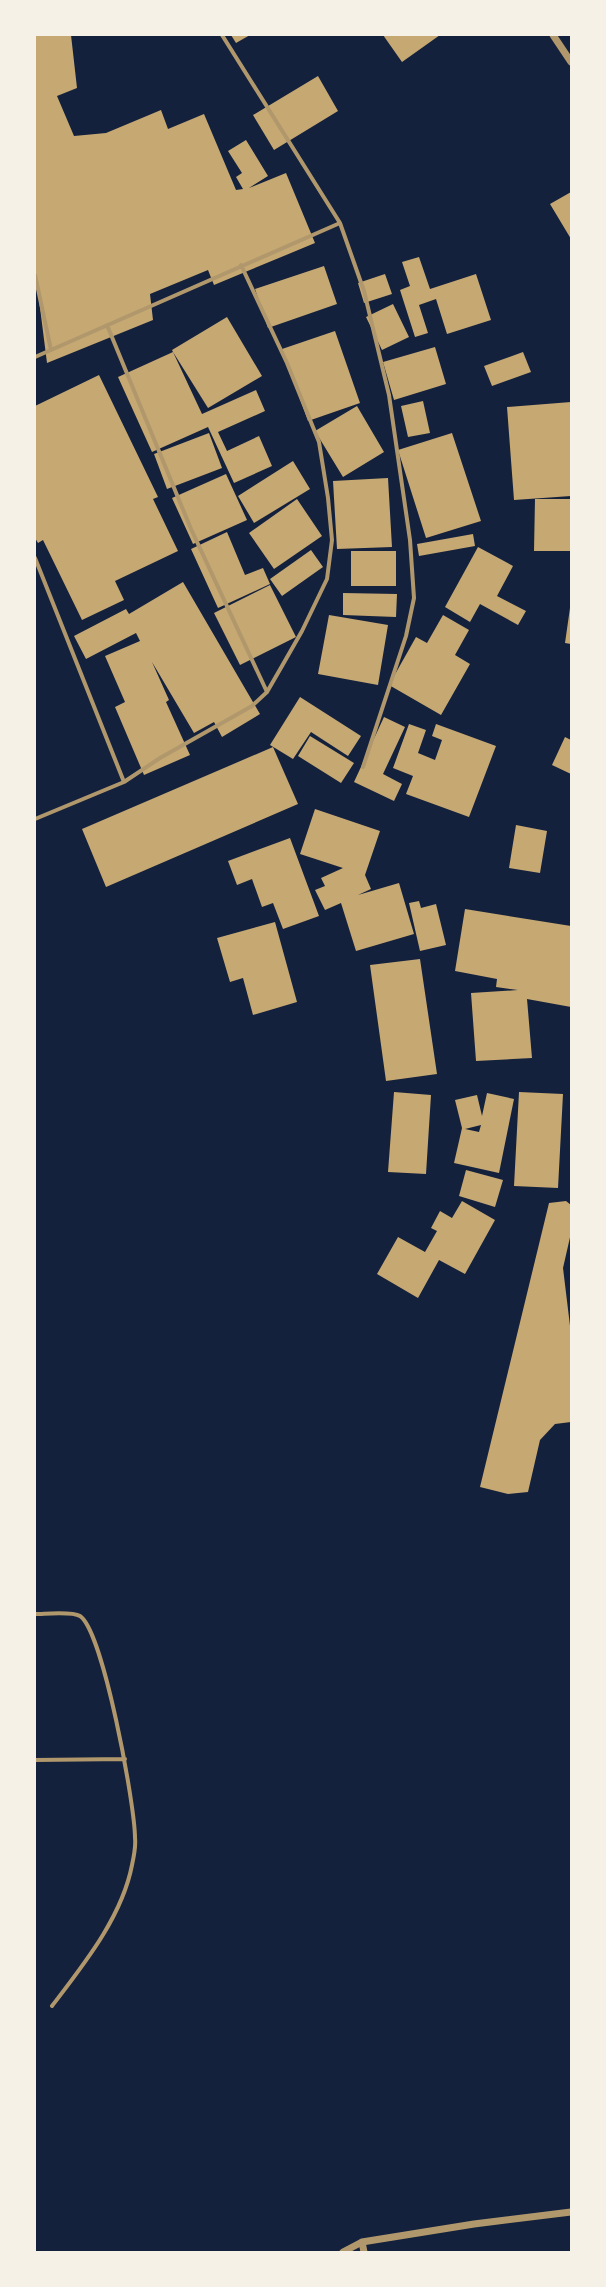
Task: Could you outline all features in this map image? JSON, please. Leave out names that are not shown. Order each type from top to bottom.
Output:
[{"type":"street","points":[[222,35],[340,223],[364,291],[389,395],[410,540],[414,598],[406,636],[363,766]]},
{"type":"street","points":[[553,35],[571,62]]},
{"type":"street","points":[[35,357],[241,265],[340,223]]},
{"type":"street","points":[[35,819],[74,805],[124,782],[160,758],[252,706],[267,692],[302,631],[327,579],[332,540],[328,498],[319,442],[287,363],[241,265]]},
{"type":"street","points":[[35,275],[51,350]]},
{"type":"street","points":[[107,324],[191,529],[267,692]]},
{"type":"street","points":[[35,558],[124,782]]},
{"type":"street","points":[[35,1614],[74,1614],[81,1616],[91,1634],[106,1679],[125,1759],[136,1838],[132,1865],[123,1893],[109,1922],[81,1968],[52,2006]]},
{"type":"street","points":[[35,1760],[125,1759]]},
{"type":"street","points":[[343,2252],[362,2242],[474,2224],[571,2212]]},
{"type":"street","points":[[362,2242],[364,2252]]},
{"type":"building","points":[[35,35],[71,35],[77,88],[57,96],[74,136],[106,133],[161,110],[168,129],[204,114],[236,190],[243,189],[236,177],[242,173],[228,151],[246,140],[268,176],[249,188],[286,173],[315,243],[214,285],[208,270],[150,294],[153,320],[47,363],[38,292],[35,284]]},
{"type":"building","points":[[231,35],[250,35],[236,43]]},
{"type":"building","points":[[383,35],[440,35],[402,62]]},
{"type":"building","points":[[318,76],[338,111],[274,150],[253,115]]},
{"type":"building","points":[[571,192],[571,239],[550,204]]},
{"type":"building","points":[[419,257],[430,289],[476,274],[491,320],[447,334],[436,299],[419,305],[428,333],[415,337],[400,290],[410,286],[402,262]]},
{"type":"building","points":[[324,266],[337,304],[268,328],[255,289]]},
{"type":"building","points":[[385,274],[392,294],[364,303],[358,283]]},
{"type":"building","points":[[393,304],[409,337],[382,350],[366,317]]},
{"type":"building","points":[[227,317],[262,376],[208,408],[172,350]]},
{"type":"building","points":[[335,331],[360,403],[308,421],[282,349]]},
{"type":"building","points":[[435,347],[446,384],[394,400],[383,362]]},
{"type":"building","points":[[173,352],[202,414],[256,390],[265,411],[218,432],[227,451],[259,436],[272,466],[234,483],[208,427],[152,452],[118,377]]},
{"type":"building","points":[[523,352],[531,372],[492,386],[484,366]]},
{"type":"building","points":[[99,375],[158,497],[153,499],[178,551],[115,581],[124,600],[82,620],[43,540],[38,543],[35,538],[35,406]]},
{"type":"building","points":[[423,401],[430,433],[408,437],[401,406]]},
{"type":"building","points":[[571,402],[571,496],[514,500],[507,407]]},
{"type":"building","points":[[357,406],[384,452],[343,477],[315,431]]},
{"type":"building","points":[[209,433],[222,468],[167,489],[154,454]]},
{"type":"building","points":[[452,433],[481,521],[426,538],[398,450]]},
{"type":"building","points":[[293,461],[310,489],[254,523],[238,496]]},
{"type":"building","points":[[226,474],[247,520],[193,544],[172,498]]},
{"type":"building","points":[[388,478],[392,547],[337,549],[333,481]]},
{"type":"building","points":[[297,499],[322,536],[274,569],[249,533]]},
{"type":"building","points":[[535,499],[571,499],[571,551],[534,551]]},
{"type":"building","points":[[227,532],[245,575],[263,568],[270,584],[218,608],[191,549]]},
{"type":"building","points":[[473,534],[475,546],[419,556],[417,544]]},
{"type":"building","points":[[478,547],[513,566],[497,596],[526,611],[518,625],[480,604],[470,622],[445,607]]},
{"type":"building","points":[[311,550],[323,567],[282,596],[270,579]]},
{"type":"building","points":[[351,551],[396,551],[396,586],[351,586]]},
{"type":"building","points":[[183,582],[260,714],[222,737],[214,722],[194,733],[152,662],[169,700],[166,702],[190,755],[144,775],[115,707],[125,702],[105,656],[140,641],[136,633],[86,659],[74,636],[126,609],[129,614]]},
{"type":"building","points":[[270,585],[296,637],[240,665],[214,613]]},
{"type":"building","points":[[343,593],[397,594],[396,617],[343,615]]},
{"type":"building","points":[[571,608],[571,644],[565,643]]},
{"type":"building","points":[[329,615],[388,625],[378,685],[318,674]]},
{"type":"building","points":[[443,615],[469,630],[455,655],[470,664],[441,715],[389,685],[416,637],[427,643]]},
{"type":"building","points":[[300,697],[361,736],[348,756],[311,732],[293,759],[270,745]]},
{"type":"building","points":[[384,717],[405,727],[383,774],[402,784],[394,801],[354,782]]},
{"type":"building","points":[[409,724],[426,730],[418,753],[435,760],[442,740],[432,736],[436,724],[496,746],[469,817],[406,794],[413,776],[393,768]]},
{"type":"building","points":[[310,736],[354,763],[341,783],[298,756]]},
{"type":"building","points":[[565,737],[571,740],[571,774],[552,765]]},
{"type":"building","points":[[273,747],[298,804],[106,887],[82,829]]},
{"type":"building","points":[[315,809],[380,831],[365,875],[371,889],[358,895],[399,883],[414,934],[356,951],[341,903],[325,910],[315,890],[325,886],[321,878],[343,868],[300,854]]},
{"type":"building","points":[[516,825],[547,831],[540,873],[509,868]]},
{"type":"building","points":[[290,838],[319,916],[283,929],[273,903],[262,907],[252,879],[237,885],[228,861]]},
{"type":"building","points":[[419,901],[421,908],[436,904],[446,945],[420,951],[409,903]]},
{"type":"building","points":[[465,909],[571,926],[571,1007],[527,999],[532,1058],[476,1061],[471,993],[518,990],[496,987],[497,979],[455,971]]},
{"type":"building","points":[[275,922],[297,1002],[253,1015],[243,978],[230,982],[217,938]]},
{"type":"building","points":[[420,959],[437,1074],[386,1081],[370,965]]},
{"type":"building","points":[[394,1092],[431,1095],[426,1174],[388,1172]]},
{"type":"building","points":[[519,1092],[563,1094],[558,1188],[514,1186]]},
{"type":"building","points":[[487,1093],[514,1099],[499,1173],[454,1163],[462,1128],[455,1100],[477,1095],[482,1116]],"holes":[[[481,1125],[479,1132],[465,1129]]]},
{"type":"building","points":[[466,1170],[503,1180],[495,1207],[459,1196]]},
{"type":"building","points":[[462,1201],[495,1220],[465,1274],[439,1260],[418,1298],[377,1274],[398,1237],[425,1252],[437,1231],[431,1228],[440,1211],[452,1218]]},
{"type":"building","points":[[566,1201],[571,1205],[571,1233],[563,1268],[571,1334],[571,1422],[555,1424],[540,1440],[528,1492],[508,1494],[480,1487],[549,1203]]}]
